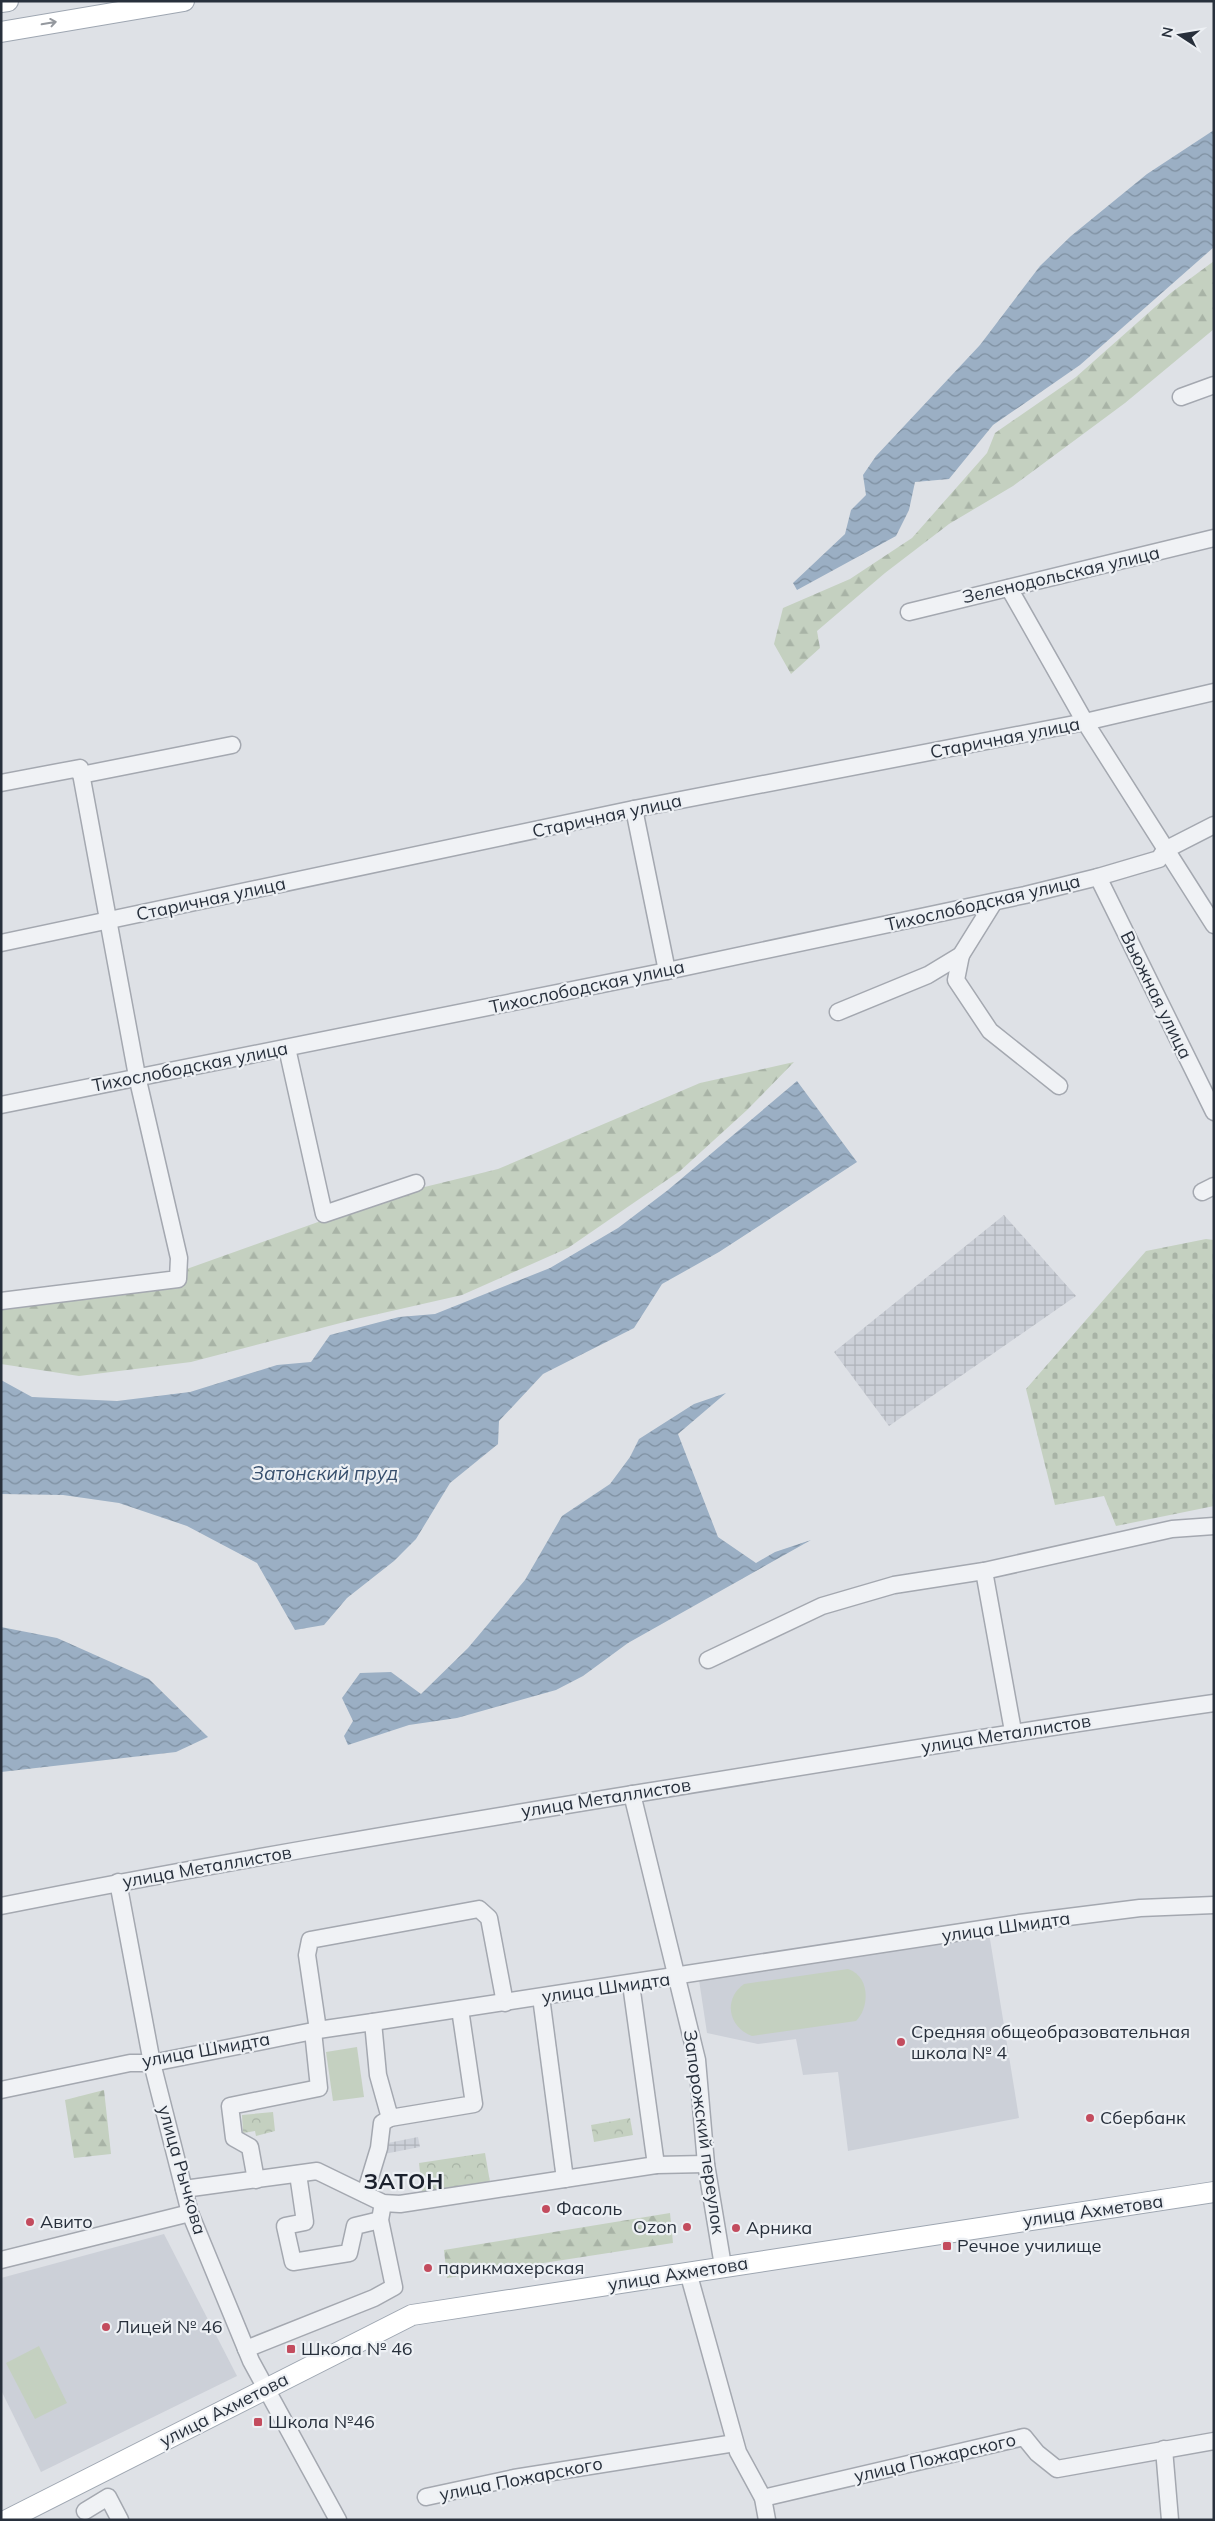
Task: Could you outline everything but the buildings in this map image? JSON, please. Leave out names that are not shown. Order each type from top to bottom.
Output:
[{"type":"main road","points":[[1,2],[8,1]]},
{"type":"main road","points":[[1,32],[184,1]]},
{"type":"main road","name":"улица Ахметова","points":[[7,2520],[412,2315],[1214,2192]]},
{"type":"street","points":[[1181,397],[1214,385]]},
{"type":"street","name":"Зеленодольская улица","points":[[909,612],[1214,538]]},
{"type":"street","points":[[1009,588],[1085,722],[1214,925]]},
{"type":"street","name":"Старичная улица","points":[[1,943],[634,809],[1085,722],[1214,692]]},
{"type":"street","points":[[1,783],[81,772],[232,745]]},
{"type":"street","points":[[1,1301],[178,1279],[179,1258],[137,1076],[81,772]]},
{"type":"street","points":[[634,809],[667,971]]},
{"type":"street","name":"Тихослободская улица","points":[[1,1105],[137,1076],[287,1048],[667,971],[994,902],[1098,877],[1159,859],[1165,850],[1214,825]]},
{"type":"street","name":"Вьюжная улица","points":[[1098,877],[1214,1112]]},
{"type":"street","points":[[994,902],[961,955],[956,980],[990,1031],[1058,1086]]},
{"type":"street","points":[[838,1012],[928,975],[961,955]]},
{"type":"street","points":[[287,1048],[324,1214],[416,1183]]},
{"type":"street","points":[[708,1660],[822,1606],[894,1585],[984,1571],[1172,1529],[1214,1526]]},
{"type":"street","points":[[984,1571],[1014,1731]]},
{"type":"street","name":"улица Металлистов","points":[[1,1906],[118,1882],[632,1794],[1014,1731],[1214,1703]]},
{"type":"street","name":"Запорожский переулок","points":[[632,1794],[697,2060],[706,2164],[723,2266]]},
{"type":"street","name":"улица Рычкова","points":[[118,1882],[152,2063],[190,2213],[246,2349],[338,2520]]},
{"type":"street","name":"улица Шмидта","points":[[1,2090],[130,2063],[152,2063],[316,2031],[678,1977],[1020,1923],[1140,1908],[1214,1905]]},
{"type":"street","points":[[256,2180],[250,2147],[234,2138],[230,2106],[319,2088],[316,2031],[307,1955],[310,1940],[479,1909],[489,1918],[505,2002]]},
{"type":"street","points":[[631,1984],[656,2165]]},
{"type":"street","points":[[541,1997],[566,2179]]},
{"type":"street","points":[[365,2194],[379,2148],[382,2123],[390,2118],[474,2104],[460,2009]]},
{"type":"street","points":[[373,2022],[378,2075],[390,2118]]},
{"type":"street","points":[[184,2189],[317,2171],[383,2203],[400,2204],[656,2165],[706,2164]]},
{"type":"street","points":[[298,2174],[305,2222],[285,2226],[292,2262],[349,2253],[355,2226],[380,2220]]},
{"type":"street","points":[[246,2349],[374,2298],[394,2287],[380,2220],[383,2203]]},
{"type":"street","points":[[1,2260],[190,2213]]},
{"type":"street","points":[[688,2272],[738,2452],[763,2498],[767,2520]]},
{"type":"street","name":"улица Пожарского","points":[[763,2498],[1024,2437],[1037,2453],[1058,2469],[1164,2448],[1214,2442]]},
{"type":"street","name":"улица Пожарского","points":[[426,2497],[514,2478],[736,2444]]},
{"type":"street","points":[[1164,2448],[1170,2520]]},
{"type":"street","points":[[85,2511],[108,2497],[120,2520]]},
{"type":"shaded area","points":[[1004,1215],[1076,1296],[889,1426],[834,1352]]},
{"type":"shaded area","name":"Средняя общеобразовательная школа № 4","points":[[989,1933],[1019,2118],[848,2151],[838,2072],[803,2075],[796,2039],[758,2044],[707,2033],[699,1980]]},
{"type":"shaded area","points":[[418,2137],[420,2147],[384,2154],[383,2144]]},
{"type":"shaded area","name":"Лицей № 46","points":[[164,2234],[237,2376],[41,2472],[1,2390],[1,2278]]},
{"type":"green space","points":[[1214,261],[1214,329],[1125,403],[1013,486],[949,524],[885,573],[817,631],[820,648],[791,674],[774,644],[783,608],[850,579],[912,538],[987,453],[995,433],[1076,377],[1172,292]]},
{"type":"green space","points":[[794,1062],[747,1110],[680,1171],[568,1248],[462,1295],[352,1320],[191,1362],[79,1376],[1,1364],[1,1301],[156,1280],[396,1194],[498,1169],[700,1083]]},
{"type":"green space","points":[[1206,1239],[1214,1240],[1214,1506],[1116,1526],[1104,1496],[1055,1505],[1026,1389],[1146,1251]]},
{"type":"green space","points":[[848,1969],[861,1978],[866,1992],[864,2008],[856,2021],[752,2036],[744,2032],[733,2020],[731,2005],[733,1997],[744,1984]]},
{"type":"green space","points":[[357,2047],[364,2097],[333,2101],[326,2052]]},
{"type":"green space","points":[[104,2090],[111,2154],[74,2158],[65,2100]]},
{"type":"green space","points":[[273,2112],[275,2131],[256,2136],[255,2131],[243,2133],[242,2115]]},
{"type":"green space","points":[[630,2118],[633,2135],[594,2142],[591,2125]]},
{"type":"green space","points":[[485,2153],[490,2182],[422,2192],[419,2163]]},
{"type":"green space","points":[[670,2213],[673,2243],[447,2278],[444,2250]]},
{"type":"green space","points":[[39,2346],[67,2403],[35,2419],[6,2363]]},
{"type":"water","points":[[1214,130],[1214,247],[1080,365],[993,425],[949,479],[915,482],[909,510],[896,536],[797,590],[793,583],[845,534],[851,510],[866,495],[863,475],[876,456],[980,345],[1040,266],[1071,236],[1147,174]]},
{"type":"water","name":"Затонский пруд","points":[[797,1081],[857,1162],[719,1252],[662,1284],[634,1328],[543,1374],[499,1421],[498,1444],[450,1483],[416,1539],[394,1561],[347,1598],[324,1625],[295,1630],[257,1563],[187,1526],[119,1503],[63,1495],[1,1494],[1,1380],[32,1397],[117,1401],[190,1392],[277,1365],[311,1362],[330,1335],[399,1317],[435,1314],[550,1268],[618,1228],[668,1190]]},
{"type":"water","points":[[726,1393],[678,1434],[718,1537],[756,1563],[775,1552],[811,1540],[628,1643],[583,1676],[556,1690],[457,1718],[409,1725],[348,1745],[344,1736],[353,1721],[342,1698],[360,1673],[391,1672],[421,1694],[468,1648],[525,1580],[562,1516],[610,1484],[630,1457],[639,1439],[694,1404]]},
{"type":"water","points":[[1,1627],[57,1638],[149,1679],[208,1737],[176,1752],[1,1772]]},
{"type":"place","name":"Средняя общеобразовательная школа № 4","points":[[901,2042]]},
{"type":"place","name":"Сбербанк","points":[[1090,2118]]},
{"type":"place","name":"Фасоль","points":[[546,2209]]},
{"type":"place","name":"Авито","points":[[30,2222]]},
{"type":"place","name":"Ozon","points":[[687,2227]]},
{"type":"place","name":"Арника","points":[[736,2228]]},
{"type":"place","name":"Речное училище","points":[[947,2246]]},
{"type":"place","name":"парикмахерская","points":[[428,2268]]},
{"type":"place","name":"Лицей № 46","points":[[106,2327]]},
{"type":"place","name":"Школа № 46","points":[[291,2349]]},
{"type":"place","name":"Школа №46","points":[[258,2422]]},
{"type":"district","name":"ЗАТОН","points":[[404,2181]]}]
